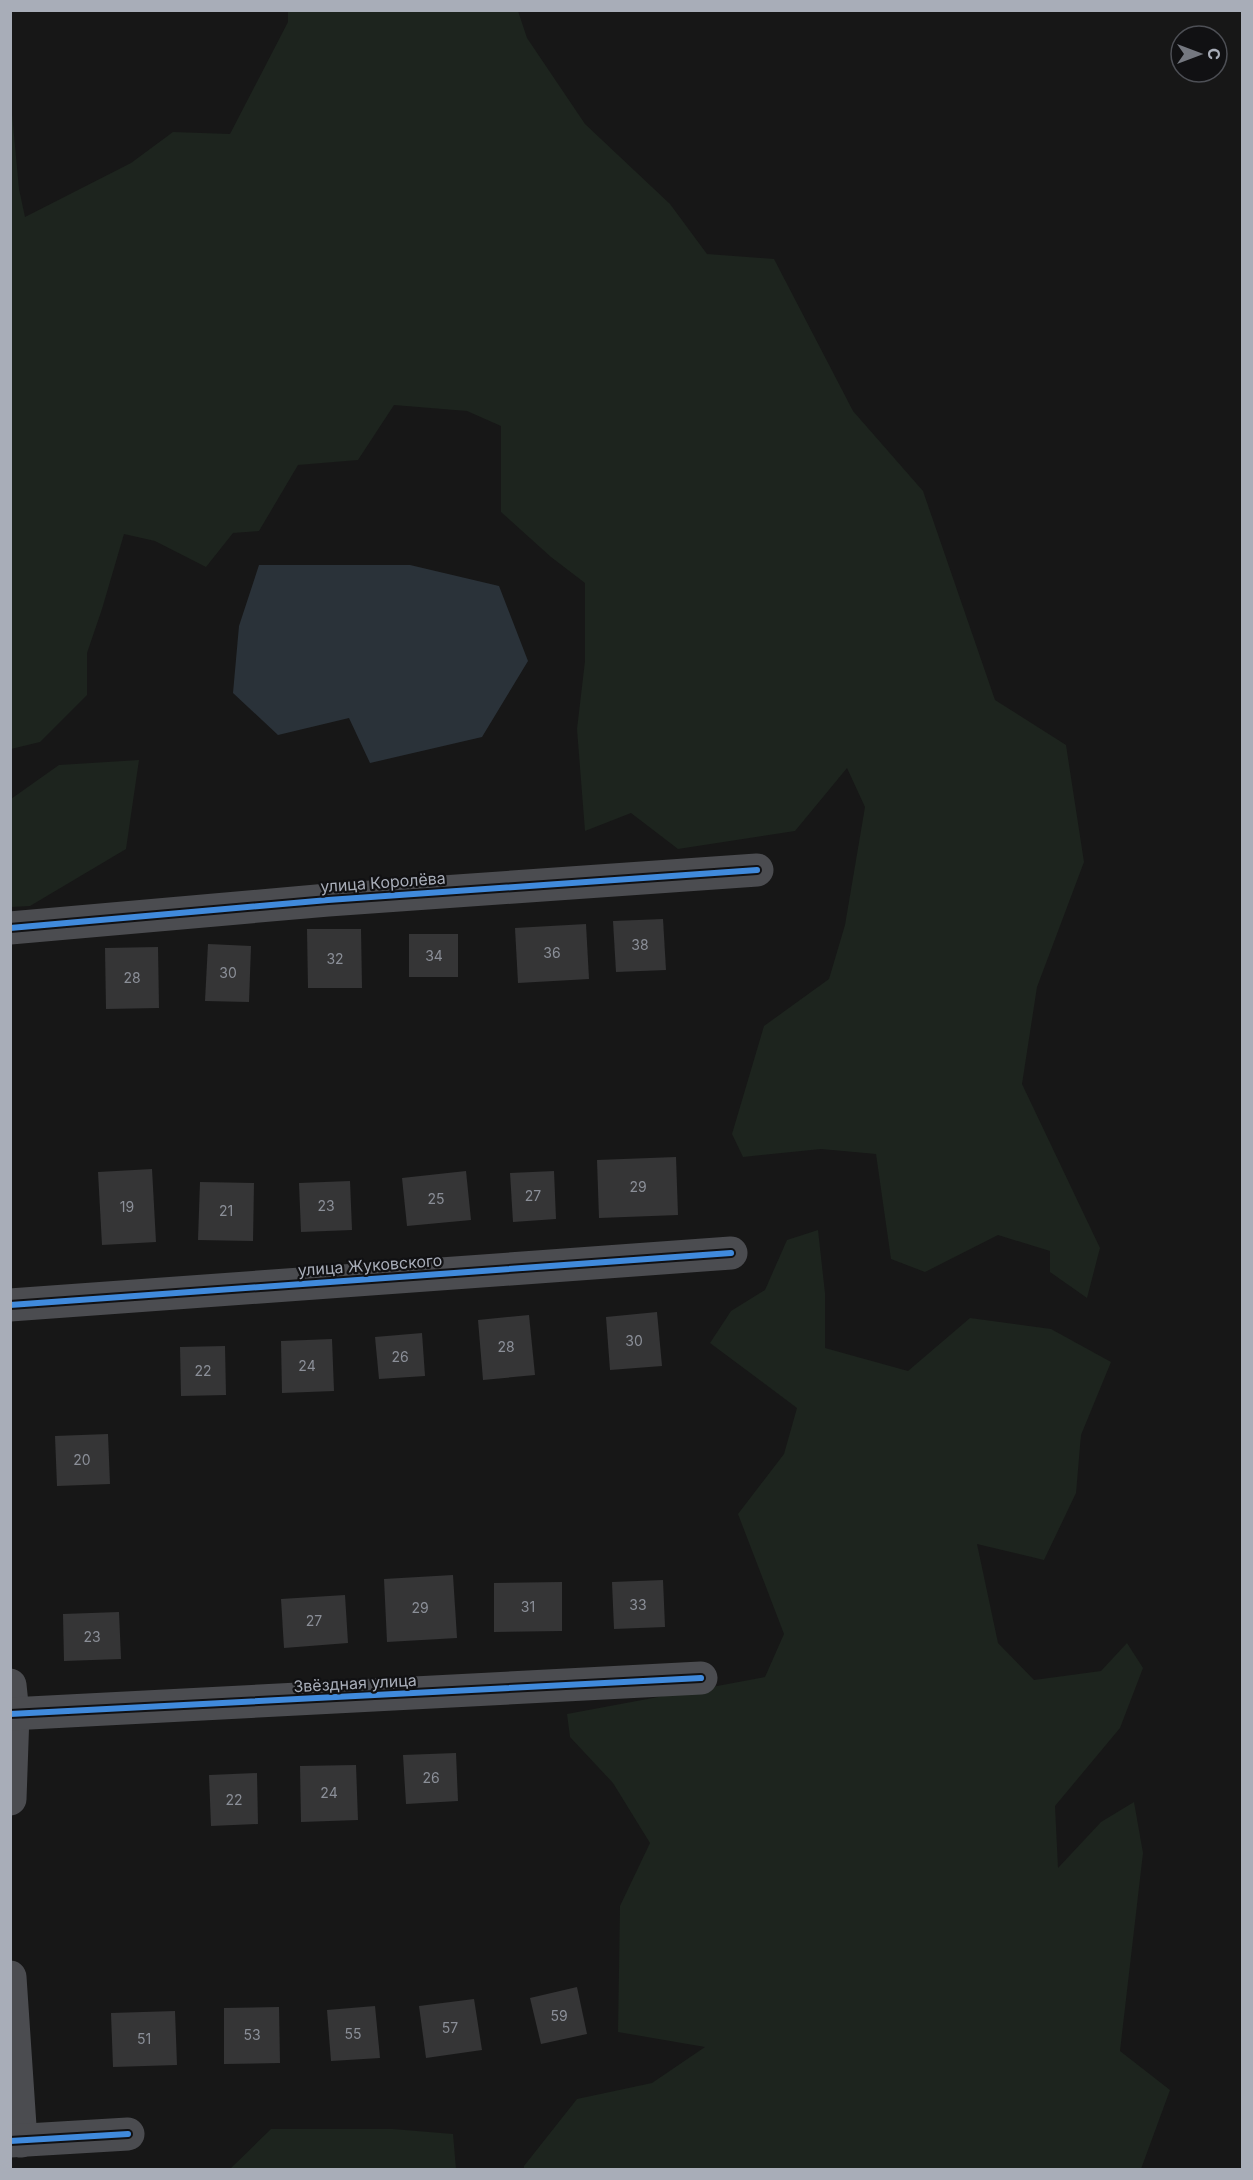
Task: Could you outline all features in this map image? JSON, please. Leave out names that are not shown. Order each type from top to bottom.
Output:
[{"type":"street","name":"улица Королёва","points":[[10,928],[328,900],[757,870]]},
{"type":"street","name":"улица Жуковского","points":[[10,1305],[731,1253]]},
{"type":"street","name":"Звёздная улица","points":[[11,1704],[701,1678]]},
{"type":"street","points":[[10,1799],[11,1704]]},
{"type":"street","points":[[10,1977],[16,2141],[128,2134]]},
{"type":"shaded area","points":[[288,11],[518,11],[527,38],[585,124],[670,204],[707,254],[774,259],[853,411],[923,491],[995,700],[1066,745],[1084,862],[1037,987],[1022,1084],[1100,1248],[1087,1298],[1050,1272],[1050,1251],[998,1235],[925,1272],[891,1259],[876,1154],[821,1149],[743,1157],[732,1134],[764,1026],[829,979],[845,925],[865,807],[847,768],[795,831],[678,849],[631,813],[585,831],[577,729],[585,661],[585,583],[551,557],[501,512],[501,426],[467,411],[394,405],[358,460],[298,465],[259,531],[233,533],[206,567],[155,541],[124,534],[87,653],[87,695],[40,742],[11,749],[11,103],[19,189],[25,217],[131,163],[173,132],[230,134],[288,22]]},
{"type":"shaded area","points":[[259,565],[410,565],[499,586],[528,661],[482,737],[370,763],[349,718],[278,735],[233,693],[239,626]]},
{"type":"shaded area","points":[[139,760],[126,849],[30,906],[11,907],[11,799],[59,765]]},
{"type":"shaded area","points":[[818,1230],[825,1293],[825,1348],[908,1371],[970,1318],[1051,1329],[1111,1362],[1081,1435],[1076,1493],[1044,1560],[977,1544],[998,1643],[1034,1680],[1101,1671],[1127,1643],[1143,1668],[1120,1728],[1055,1806],[1058,1868],[1101,1822],[1134,1802],[1143,1853],[1120,2051],[1170,2090],[1141,2169],[524,2170],[524,2166],[577,2099],[652,2083],[705,2047],[618,2032],[620,1906],[650,1843],[613,1783],[570,1737],[567,1714],[765,1677],[784,1634],[738,1514],[784,1454],[797,1408],[710,1343],[731,1311],[765,1290],[787,1240]]},
{"type":"shaded area","points":[[271,2129],[393,2129],[453,2134],[456,2169],[230,2169]]},
{"type":"building","points":[[663,919],[666,970],[616,972],[613,921]]},
{"type":"building","points":[[586,924],[589,979],[518,983],[515,928]]},
{"type":"building","points":[[307,929],[361,929],[362,988],[308,988]]},
{"type":"building","points":[[409,934],[458,934],[458,977],[409,977]]},
{"type":"building","points":[[208,944],[251,946],[249,1002],[205,1001]]},
{"type":"building","points":[[158,947],[159,1008],[106,1009],[105,948]]},
{"type":"building","points":[[676,1157],[678,1215],[599,1218],[597,1160]]},
{"type":"building","points":[[152,1169],[156,1242],[102,1245],[98,1172]]},
{"type":"building","points":[[466,1171],[471,1220],[407,1226],[402,1178]]},
{"type":"building","points":[[554,1171],[556,1219],[513,1222],[510,1173]]},
{"type":"building","points":[[350,1181],[352,1230],[301,1232],[299,1183]]},
{"type":"building","points":[[200,1182],[254,1183],[253,1241],[198,1240]]},
{"type":"building","points":[[657,1312],[662,1366],[610,1370],[606,1317]]},
{"type":"building","points":[[529,1315],[535,1375],[483,1380],[478,1320]]},
{"type":"building","points":[[422,1333],[425,1376],[379,1379],[375,1337]]},
{"type":"building","points":[[332,1339],[334,1391],[282,1393],[281,1341]]},
{"type":"building","points":[[225,1346],[226,1395],[181,1396],[180,1347]]},
{"type":"building","points":[[108,1434],[110,1484],[57,1486],[55,1436]]},
{"type":"building","points":[[453,1575],[457,1638],[387,1642],[384,1579]]},
{"type":"building","points":[[663,1580],[665,1627],[614,1629],[612,1582]]},
{"type":"building","points":[[562,1582],[562,1631],[494,1632],[494,1583]]},
{"type":"building","points":[[345,1595],[348,1643],[284,1648],[281,1599]]},
{"type":"building","points":[[119,1612],[121,1659],[64,1661],[63,1614]]},
{"type":"building","points":[[456,1753],[458,1801],[406,1804],[403,1755]]},
{"type":"building","points":[[356,1765],[358,1820],[301,1822],[300,1766]]},
{"type":"building","points":[[257,1773],[258,1824],[211,1826],[209,1775]]},
{"type":"building","points":[[577,1987],[587,2034],[541,2044],[530,1998]]},
{"type":"building","points":[[474,1999],[482,2050],[426,2058],[419,2006]]},
{"type":"building","points":[[375,2006],[380,2058],[331,2061],[327,2010]]},
{"type":"building","points":[[279,2007],[280,2063],[224,2064],[224,2008]]},
{"type":"building","points":[[175,2011],[177,2065],[113,2067],[111,2013]]},
{"type":"cycle path","points":[[10,928],[328,900],[757,870]]},
{"type":"cycle path","points":[[10,1305],[731,1253]]},
{"type":"cycle path","points":[[10,1714],[701,1678]]},
{"type":"cycle path","points":[[10,2141],[128,2134]]}]
